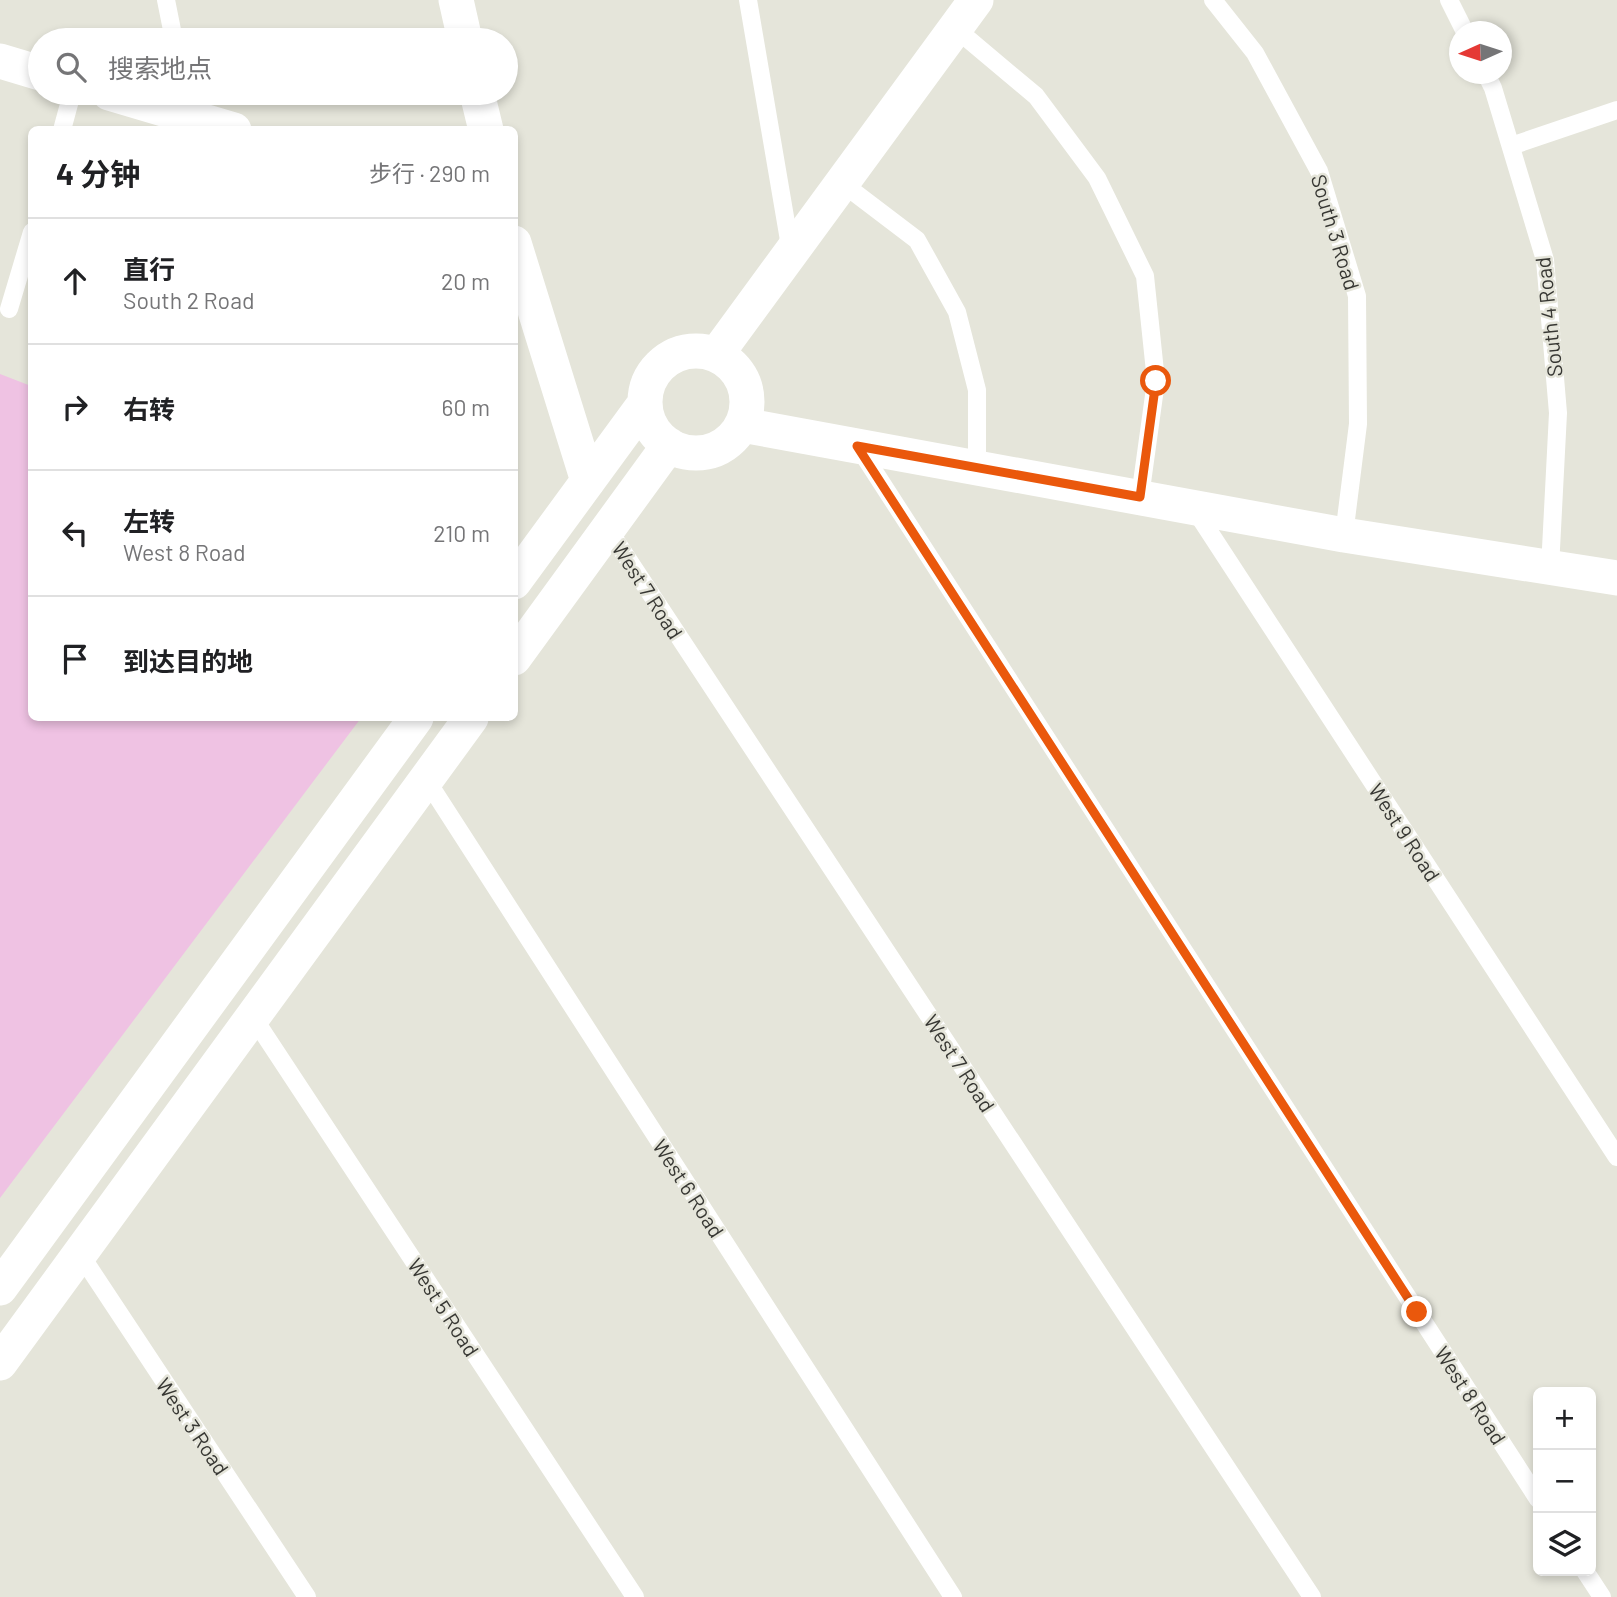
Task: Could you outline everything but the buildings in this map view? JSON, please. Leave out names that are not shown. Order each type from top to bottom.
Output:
[{"type":"street","points":[[456,0],[462,28]]},
{"type":"street","points":[[716,355],[976,0]]},
{"type":"street","points":[[0,61],[28,69]]},
{"type":"street","points":[[187,105],[226,126]]},
{"type":"street","points":[[480,105],[484,126]]},
{"type":"street","points":[[518,256],[588,481]]},
{"type":"street","points":[[698,351],[716,355],[731,364],[746,390],[747,408],[742,425],[732,439],[720,447],[703,453],[686,453],[669,446],[649,420],[645,403],[648,386],[656,370],[670,359],[686,352],[698,351]]},
{"type":"street","points":[[518,577],[645,403]]},
{"type":"street","points":[[742,425],[1345,535],[1617,579]]},
{"type":"street","points":[[518,652],[669,446]]},
{"type":"street","points":[[0,1288],[414,721]]},
{"type":"street","points":[[0,1363],[469,721]]},
{"type":"lane","points":[[166,0],[172,28]]},
{"type":"lane","points":[[748,0],[791,252]]},
{"type":"lane","name":"South 3 Road","points":[[1213,0],[1255,53],[1318,171],[1357,296],[1358,424],[1345,535]]},
{"type":"lane","points":[[1449,0],[1460,21]]},
{"type":"lane","points":[[955,28],[1036,96],[1097,178],[1145,276],[1156,381],[1140,497]]},
{"type":"lane","name":"South 4 Road","points":[[1491,84],[1545,260],[1558,413],[1550,568]]},
{"type":"lane","points":[[63,126],[69,105]]},
{"type":"lane","points":[[1511,145],[1617,110]]},
{"type":"lane","points":[[842,183],[917,240],[957,312],[977,390],[977,467]]},
{"type":"lane","points":[[9,309],[28,245]]},
{"type":"lane","name":"West 8 Road","points":[[857,446],[1533,1491]]},
{"type":"lane","name":"West 9 Road","points":[[1193,507],[1617,1157]]},
{"type":"lane","name":"West 7 Road","points":[[608,529],[1312,1597]]},
{"type":"lane","name":"West 6 Road","points":[[426,779],[953,1597]]},
{"type":"lane","name":"West 5 Road","points":[[253,1017],[635,1597]]},
{"type":"lane","name":"West 3 Road","points":[[80,1254],[307,1597]]},
{"type":"lane","points":[[1588,1576],[1602,1597]]},
{"type":"shaded area","points":[[0,374],[28,385],[28,721],[359,721],[0,1198]]},
{"type":"route","points":[[1156,381],[1140,497],[857,446],[1417,1312]]}]
